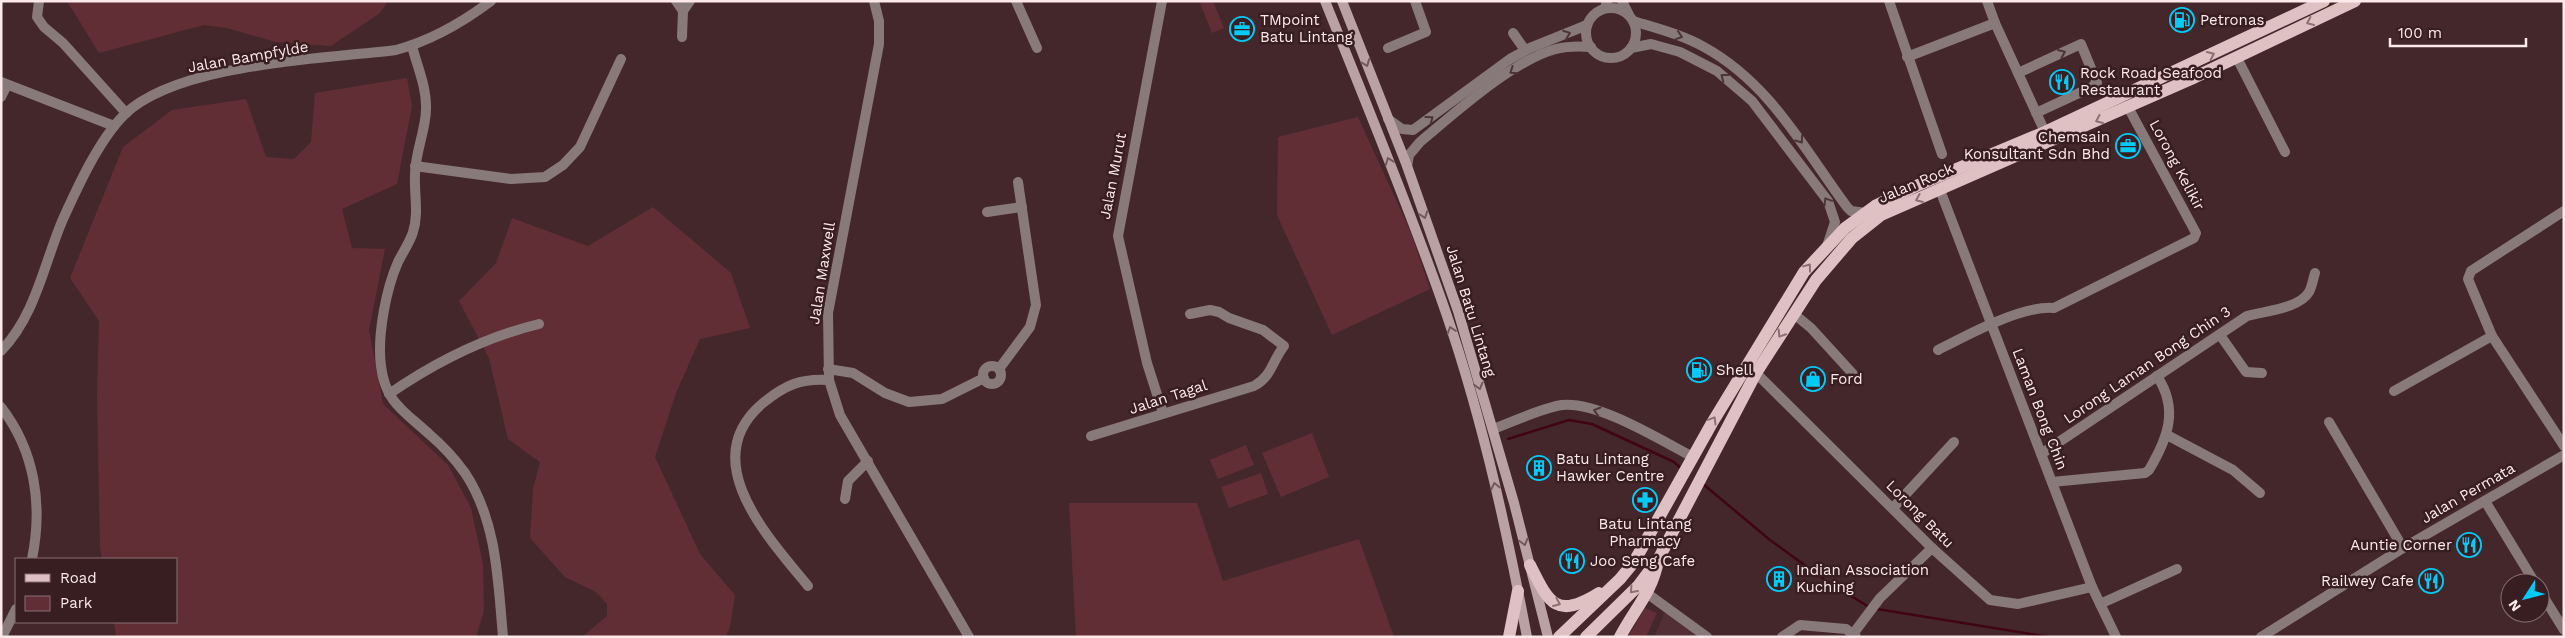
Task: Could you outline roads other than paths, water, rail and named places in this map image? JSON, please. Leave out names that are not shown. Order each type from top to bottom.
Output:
[{"type":"main road","name":"Jalan Batu Lintang","points":[[1325,1],[1366,101],[1440,294],[1488,458],[1527,637]]},
{"type":"main road","name":"Jalan Batu Lintang","points":[[1342,1],[1407,166],[1458,311],[1493,429],[1548,637]]},
{"type":"main road","name":"Jalan Rock","points":[[1559,637],[1620,579],[1647,543],[1677,483],[1804,272],[1845,228],[1866,212],[1916,186],[2045,132],[2324,1]]},
{"type":"main road","name":"Jalan Rock","points":[[1586,637],[1638,586],[1658,558],[1696,490],[1756,373],[1816,280],[1852,238],[1881,216],[2237,58],[2355,1]]},
{"type":"main road","points":[[1620,637],[1648,594],[1656,576],[1658,558]]},
{"type":"main road","points":[[1530,565],[1545,595],[1552,603],[1565,606],[1572,606],[1588,599],[1620,579]]},
{"type":"main road","points":[[1509,637],[1518,591]]},
{"type":"street","points":[[39,1],[37,17],[44,27],[63,43],[126,113]]},
{"type":"street","name":"Jalan Bampfylde","points":[[1,351],[15,337],[31,306],[63,219],[114,126],[142,100],[161,91],[210,76],[271,64],[396,50],[412,46],[440,33],[491,1]]},
{"type":"street","points":[[676,1],[683,11]]},
{"type":"street","points":[[682,37],[683,11],[690,1]]},
{"type":"street","name":"Jalan Maxwell","points":[[874,1],[879,20],[878,44],[834,272],[828,313],[828,375],[840,415],[868,460],[969,637]]},
{"type":"street","points":[[1016,1],[1037,48]]},
{"type":"street","name":"Jalan Murut","points":[[1162,1],[1118,236],[1147,363],[1164,413]]},
{"type":"street","points":[[1388,48],[1426,32],[1416,1]]},
{"type":"street","points":[[1622,1],[1636,33],[1631,48]]},
{"type":"street","points":[[1888,1],[1942,154]]},
{"type":"street","points":[[1987,1],[1994,23],[2045,132]]},
{"type":"street","points":[[1826,247],[1834,222],[1828,201],[1752,101],[1716,71],[1680,52],[1651,44],[1631,48],[1623,55],[1614,58],[1605,57],[1591,47],[1586,36],[1587,25],[1591,17],[1606,5],[1631,18],[1703,46],[1744,74],[1772,102],[1847,207],[1851,211],[1866,212]]},
{"type":"street","points":[[1907,57],[1994,23]]},
{"type":"street","points":[[1388,119],[1402,129],[1413,130],[1525,50],[1587,25]]},
{"type":"street","points":[[1513,33],[1525,50]]},
{"type":"street","points":[[2018,73],[2081,44],[2097,82],[2092,87],[2036,113]]},
{"type":"street","points":[[412,46],[426,98],[426,111],[415,166],[416,213],[414,231],[390,283],[382,331],[381,364],[389,394],[407,417],[429,434],[450,455],[465,474],[477,496],[486,518],[497,565],[502,637]]},
{"type":"street","points":[[1407,166],[1410,155],[1420,142],[1515,69],[1555,49],[1575,46],[1591,47]]},
{"type":"street","points":[[2237,58],[2285,152]]},
{"type":"street","points":[[415,166],[511,179],[545,177],[563,165],[580,147],[620,59]]},
{"type":"street","points":[[1,97],[4,84],[114,126]]},
{"type":"street","name":"Lorong Kelikir","points":[[1992,325],[2040,307],[2054,308],[2194,238],[2196,233],[2128,107]]},
{"type":"street","points":[[808,586],[763,530],[746,499],[735,465],[737,439],[743,423],[774,394],[799,381],[828,375],[852,373],[885,393],[909,402],[942,399],[984,378],[986,368],[993,366],[999,369],[1030,327],[1036,305],[1018,182]]},
{"type":"street","name":"Laman Bong Chin","points":[[1940,190],[2092,587],[2116,637]]},
{"type":"street","points":[[987,212],[1022,207]]},
{"type":"street","points":[[2564,211],[2471,271],[2468,278],[2470,287],[2492,336],[2564,446]]},
{"type":"street","name":"Lorong Laman Bong Chin 3","points":[[2041,454],[2247,316],[2281,308],[2301,300],[2308,292],[2315,273]]},
{"type":"street","name":"Jalan Tagal","points":[[1091,436],[1254,386],[1268,377],[1273,361],[1284,346],[1263,330],[1229,318],[1219,312],[1210,310],[1190,314]]},
{"type":"street","points":[[1794,314],[1811,328],[1853,374]]},
{"type":"street","points":[[389,394],[432,367],[482,343],[511,331],[538,324]]},
{"type":"street","points":[[1938,350],[1992,325]]},
{"type":"street","points":[[2220,335],[2246,372],[2262,373]]},
{"type":"street","points":[[2394,391],[2492,336]]},
{"type":"street","name":"Lorong Batu","points":[[1756,373],[1932,548],[1990,600],[2018,604],[2092,587]]},
{"type":"street","points":[[2052,482],[2145,473],[2155,460],[2167,435],[2169,398],[2167,391],[2157,376]]},
{"type":"street","points":[[1493,429],[1562,405],[1584,407],[1607,414],[1691,460]]},
{"type":"street","points":[[1,407],[29,455],[34,475],[34,547],[32,558]]},
{"type":"street","points":[[2330,422],[2403,548]]},
{"type":"street","points":[[2167,435],[2233,470],[2260,493]]},
{"type":"street","points":[[1893,508],[1954,442]]},
{"type":"street","name":"Jalan Permata","points":[[2261,637],[2403,548],[2564,455]]},
{"type":"street","points":[[845,499],[848,481],[868,460]]},
{"type":"street","points":[[2485,501],[2529,573]]},
{"type":"street","points":[[1782,637],[1800,624],[1846,629],[1855,635],[1880,598],[1932,548]]},
{"type":"street","points":[[2100,604],[2177,569]]},
{"type":"street","points":[[1648,594],[1708,637]]},
{"type":"street","points":[[2550,607],[2564,630]]},
{"type":"street","points":[[2,637],[15,612]]},
{"type":"waterway","points":[[1508,439],[1569,420],[1592,424],[1674,462],[1682,469]]},
{"type":"waterway","points":[[1703,484],[1770,540],[1825,580],[1869,607]]},
{"type":"waterway","points":[[1877,609],[2049,637]]},
{"type":"place","name":"Petronas","points":[[2182,20]]},
{"type":"place","name":"TMpoint Batu Lintang","points":[[1242,29]]},
{"type":"place","name":"Rock Road Seafood Restaurant","points":[[2062,82]]},
{"type":"place","name":"Chemsain Konsultant Sdn Bhd","points":[[2128,146]]},
{"type":"place","name":"Shell","points":[[1699,370]]},
{"type":"place","name":"Ford","points":[[1813,379]]},
{"type":"place","name":"Batu Lintang Hawker Centre","points":[[1539,468]]},
{"type":"place","name":"Batu Lintang Pharmacy","points":[[1645,500]]},
{"type":"place","name":"Auntie Corner","points":[[2469,545]]},
{"type":"place","name":"Joo Seng Cafe","points":[[1572,561]]},
{"type":"place","name":"Indian Association Kuching","points":[[1779,579]]},
{"type":"place","name":"Railwey Cafe","points":[[2431,581]]}]
